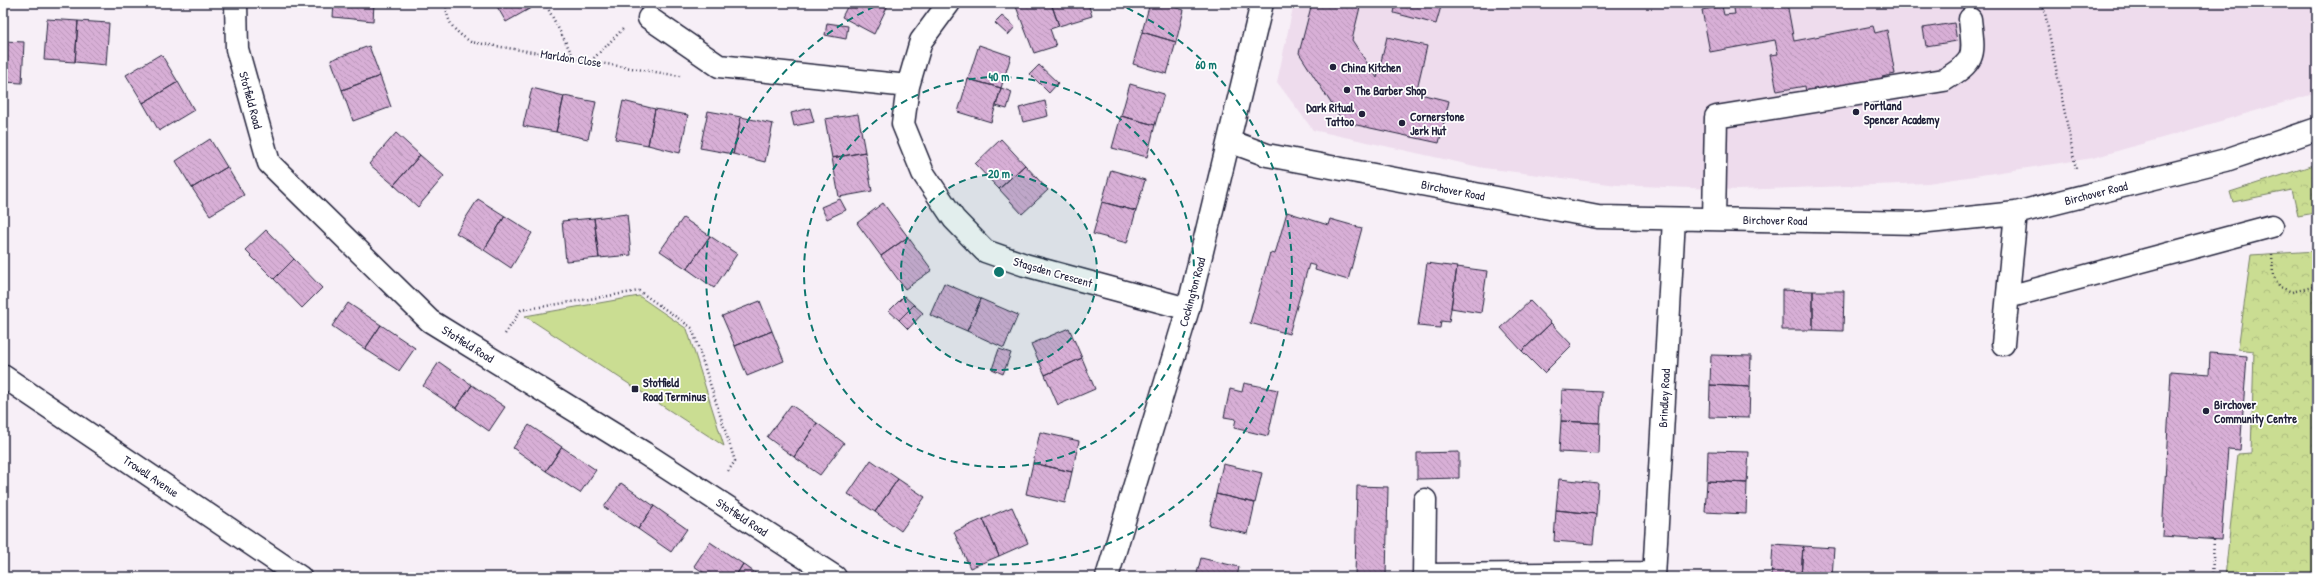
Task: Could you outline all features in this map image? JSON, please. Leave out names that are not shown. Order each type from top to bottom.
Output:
[{"type":"street","name":"Stotfield Road","points":[[236,3],[237,49],[269,164],[430,321],[712,497],[835,577]]},
{"type":"street","name":"Stagsden Crescent","points":[[949,3],[921,41],[908,86],[903,124],[923,173],[954,219],[985,251],[1025,265],[1188,309]]},
{"type":"street","name":"Cockington Road","points":[[1107,577],[1188,309],[1262,3]]},
{"type":"street","points":[[648,18],[719,66],[908,86]]},
{"type":"street","points":[[1714,219],[1716,116],[1944,80],[1966,67],[1974,49],[1970,19]]},
{"type":"street","name":"Birchover Road","points":[[1229,140],[1267,155],[1598,216],[1919,223],[2016,213],[2226,160],[2317,129]]},
{"type":"street","points":[[2002,344],[2016,213]]},
{"type":"street","name":"Brindley Road","points":[[1654,575],[1674,218]]},
{"type":"street","points":[[2008,297],[2272,226]]},
{"type":"street","name":"Trowell Avenue","points":[[3,376],[300,577]]},
{"type":"street","points":[[1425,500],[1424,576],[1654,575]]},
{"type":"path","name":"Marldon Close","points":[[446,3],[447,15],[455,32],[471,42],[687,77],[719,66]]},
{"type":"path","points":[[545,3],[574,59]]},
{"type":"path","points":[[2043,3],[2081,196]]},
{"type":"path","points":[[591,61],[624,27],[648,18]]},
{"type":"path","points":[[2272,226],[2272,262],[2274,275],[2280,287],[2292,292],[2310,289],[2317,286]]},
{"type":"path","points":[[489,358],[521,310],[639,291],[692,328],[735,461],[712,497]]},
{"type":"path","points":[[2212,577],[2214,540]]},
{"type":"shaded area","name":"Portland Spencer Academy","points":[[1294,3],[2317,3],[2317,93],[2093,158],[1928,183],[1738,190],[1617,185],[1484,168],[1313,130],[1277,82]]},
{"type":"green space","points":[[2317,164],[2317,221],[2315,213],[2298,216],[2292,190],[2233,202],[2230,192]]},
{"type":"green space","points":[[2317,251],[2317,577],[2225,577],[2238,454],[2251,453],[2254,351],[2238,349],[2251,255]]},
{"type":"green space","points":[[639,296],[687,329],[724,446],[525,316]]},
{"type":"building","points":[[334,3],[374,3],[373,21],[333,17]]},
{"type":"building","points":[[495,3],[538,3],[538,4],[506,22]]},
{"type":"building","points":[[849,3],[889,3],[874,34],[842,17]]},
{"type":"building","points":[[1051,3],[1059,26],[1050,29],[1056,46],[1034,53],[1015,4]]},
{"type":"building","points":[[1051,3],[1088,3],[1092,16],[1059,26]]},
{"type":"building","points":[[1150,3],[1159,3],[1184,10],[1176,42],[1142,32]]},
{"type":"building","points":[[1312,3],[1361,3],[1352,40],[1377,78],[1387,37],[1427,46],[1416,93],[1449,101],[1439,143],[1343,122],[1299,53]]},
{"type":"building","points":[[1396,3],[1442,3],[1436,24],[1394,13]]},
{"type":"building","points":[[1733,3],[1787,3],[1794,41],[1873,26],[1875,33],[1887,30],[1895,74],[1882,77],[1883,85],[1807,99],[1805,86],[1777,91],[1770,55],[1778,54],[1775,40],[1710,52],[1702,10],[1722,6],[1724,15],[1735,14]]},
{"type":"building","points":[[1002,16],[1015,27],[1008,35],[995,23]]},
{"type":"building","points":[[47,19],[78,21],[75,62],[44,60]]},
{"type":"building","points":[[78,21],[109,23],[106,65],[75,62]]},
{"type":"building","points":[[827,23],[848,26],[846,39],[825,35]]},
{"type":"building","points":[[1954,23],[1957,41],[1926,46],[1923,28]]},
{"type":"building","points":[[1142,32],[1176,42],[1167,74],[1133,64]]},
{"type":"building","points":[[3,41],[24,42],[22,83],[3,82]]},
{"type":"building","points":[[979,45],[1011,56],[1001,88],[968,79]]},
{"type":"building","points":[[369,46],[380,76],[342,90],[331,60]]},
{"type":"building","points":[[161,54],[178,82],[143,103],[126,75]]},
{"type":"building","points":[[1039,65],[1058,83],[1049,93],[1030,74]]},
{"type":"building","points":[[380,76],[391,107],[353,121],[342,90]]},
{"type":"building","points":[[968,79],[1001,88],[991,122],[958,112]]},
{"type":"building","points":[[178,82],[194,110],[159,131],[143,103]]},
{"type":"building","points":[[1130,84],[1164,94],[1155,125],[1121,116]]},
{"type":"building","points":[[532,88],[564,96],[556,132],[523,126]]},
{"type":"building","points":[[1001,88],[1012,92],[1007,109],[996,106]]},
{"type":"building","points":[[564,96],[596,102],[588,139],[556,132]]},
{"type":"building","points":[[623,101],[655,109],[648,145],[615,139]]},
{"type":"building","points":[[1045,101],[1048,116],[1023,122],[1019,108]]},
{"type":"building","points":[[810,108],[814,122],[794,126],[791,113]]},
{"type":"building","points":[[655,109],[688,115],[680,153],[648,145]]},
{"type":"building","points":[[708,111],[741,117],[733,154],[700,148]]},
{"type":"building","points":[[858,114],[865,152],[832,158],[825,119]]},
{"type":"building","points":[[1121,116],[1155,125],[1147,157],[1112,148]]},
{"type":"building","points":[[741,117],[773,124],[765,162],[733,154]]},
{"type":"building","points":[[396,133],[420,155],[394,185],[369,164]]},
{"type":"building","points":[[210,139],[227,167],[192,188],[176,161]]},
{"type":"building","points":[[1001,139],[1025,165],[999,189],[975,164]]},
{"type":"building","points":[[865,152],[872,191],[839,197],[832,158]]},
{"type":"building","points":[[420,155],[444,176],[418,207],[394,185]]},
{"type":"building","points":[[1025,165],[1048,190],[1022,214],[999,189]]},
{"type":"building","points":[[227,167],[244,195],[210,215],[192,188]]},
{"type":"building","points":[[1111,170],[1145,180],[1136,211],[1102,202]]},
{"type":"building","points":[[478,199],[505,216],[484,250],[456,233]]},
{"type":"building","points":[[840,199],[846,210],[827,219],[821,207]]},
{"type":"building","points":[[1102,202],[1136,211],[1127,243],[1093,234]]},
{"type":"building","points":[[883,203],[908,237],[881,256],[857,223]]},
{"type":"building","points":[[1287,212],[1328,225],[1330,219],[1362,228],[1348,280],[1315,270],[1316,266],[1309,264],[1289,334],[1250,323],[1270,253],[1275,254]]},
{"type":"building","points":[[627,214],[631,255],[599,258],[594,218]]},
{"type":"building","points":[[505,216],[532,233],[511,268],[484,250]]},
{"type":"building","points":[[594,218],[599,258],[566,261],[562,221]]},
{"type":"building","points":[[683,218],[710,236],[687,269],[660,251]]},
{"type":"building","points":[[266,230],[294,259],[274,279],[245,250]]},
{"type":"building","points":[[710,236],[737,254],[714,288],[687,269]]},
{"type":"building","points":[[908,237],[932,270],[905,289],[881,256]]},
{"type":"building","points":[[294,259],[322,288],[302,308],[274,279]]},
{"type":"building","points":[[1427,263],[1457,267],[1449,322],[1441,321],[1440,328],[1418,326]]},
{"type":"building","points":[[1457,267],[1487,271],[1481,313],[1451,308]]},
{"type":"building","points":[[944,283],[981,299],[967,331],[930,315]]},
{"type":"building","points":[[1782,290],[1813,291],[1813,330],[1782,330]]},
{"type":"building","points":[[1813,291],[1844,291],[1843,331],[1813,330]]},
{"type":"building","points":[[904,296],[914,305],[899,320],[889,311]]},
{"type":"building","points":[[981,299],[1018,315],[1004,348],[967,331]]},
{"type":"building","points":[[760,301],[772,331],[735,346],[722,316]]},
{"type":"building","points":[[1530,301],[1551,323],[1522,351],[1501,328]]},
{"type":"building","points":[[348,303],[381,325],[365,349],[332,326]]},
{"type":"building","points":[[914,305],[923,313],[908,329],[899,320]]},
{"type":"building","points":[[1551,323],[1572,345],[1544,373],[1522,351]]},
{"type":"building","points":[[381,325],[415,348],[399,371],[365,349]]},
{"type":"building","points":[[1069,328],[1082,358],[1045,375],[1031,344]]},
{"type":"building","points":[[772,331],[784,361],[747,376],[735,346]]},
{"type":"building","points":[[999,349],[1011,353],[1003,374],[992,369]]},
{"type":"building","name":"Birchover Community Centre","points":[[2210,353],[2247,356],[2240,450],[2228,449],[2221,540],[2162,536],[2171,371],[2209,374]]},
{"type":"building","points":[[1711,355],[1751,356],[1750,387],[1710,385]]},
{"type":"building","points":[[1082,358],[1095,389],[1058,405],[1045,375]]},
{"type":"building","points":[[439,362],[472,385],[456,408],[423,386]]},
{"type":"building","points":[[1244,383],[1278,390],[1268,436],[1234,428],[1236,419],[1224,417],[1230,389],[1242,392]]},
{"type":"building","points":[[472,385],[505,407],[489,431],[456,408]]},
{"type":"building","points":[[1710,385],[1750,387],[1749,418],[1709,417]]},
{"type":"building","points":[[1562,390],[1602,392],[1600,423],[1561,421]]},
{"type":"building","points":[[791,405],[817,423],[794,457],[767,437]]},
{"type":"building","points":[[1561,421],[1600,423],[1599,454],[1559,452]]},
{"type":"building","points":[[817,423],[844,443],[820,475],[794,457]]},
{"type":"building","points":[[529,425],[562,447],[546,471],[513,448]]},
{"type":"building","points":[[1040,432],[1079,441],[1072,472],[1033,463]]},
{"type":"building","points":[[562,447],[596,470],[580,493],[546,471]]},
{"type":"building","points":[[1708,451],[1749,452],[1747,483],[1707,481]]},
{"type":"building","points":[[1459,452],[1459,478],[1417,479],[1417,453]]},
{"type":"building","points":[[871,460],[898,479],[875,512],[848,494]]},
{"type":"building","points":[[1033,463],[1072,472],[1065,503],[1026,494]]},
{"type":"building","points":[[1223,464],[1262,473],[1255,503],[1216,494]]},
{"type":"building","points":[[898,479],[925,497],[901,531],[875,512]]},
{"type":"building","points":[[1559,479],[1598,483],[1596,514],[1556,510]]},
{"type":"building","points":[[1707,481],[1747,483],[1746,514],[1705,512]]},
{"type":"building","points":[[621,483],[654,506],[638,529],[604,507]]},
{"type":"building","points":[[1357,486],[1388,487],[1386,577],[1355,577]]},
{"type":"building","points":[[1216,494],[1255,503],[1248,534],[1209,525]]},
{"type":"building","points":[[654,506],[687,529],[671,552],[638,529]]},
{"type":"building","points":[[1012,507],[1028,543],[999,556],[983,519]]},
{"type":"building","points":[[1556,510],[1596,514],[1593,544],[1554,541]]},
{"type":"building","points":[[983,519],[999,556],[970,568],[954,532]]},
{"type":"building","points":[[710,542],[743,564],[735,577],[710,577],[694,566]]},
{"type":"building","points":[[1773,544],[1803,546],[1801,577],[1771,577]]},
{"type":"building","points":[[1803,546],[1834,548],[1832,577],[1801,577]]},
{"type":"building","points":[[1201,558],[1239,567],[1237,577],[1196,577]]},
{"type":"building","points":[[743,564],[761,577],[735,577]]},
{"type":"place","name":"China Kitchen","points":[[1333,67]]},
{"type":"place","name":"The Barber Shop","points":[[1347,90]]},
{"type":"place","name":"Portland Spencer Academy","points":[[1856,112]]},
{"type":"place","name":"Dark Ritual Tattoo","points":[[1362,114]]},
{"type":"place","name":"Cornerstone Jerk Hut","points":[[1402,123]]},
{"type":"place","name":"Stotfield Road Terminus","points":[[635,389]]},
{"type":"place","name":"Birchover Community Centre","points":[[2206,411]]}]
